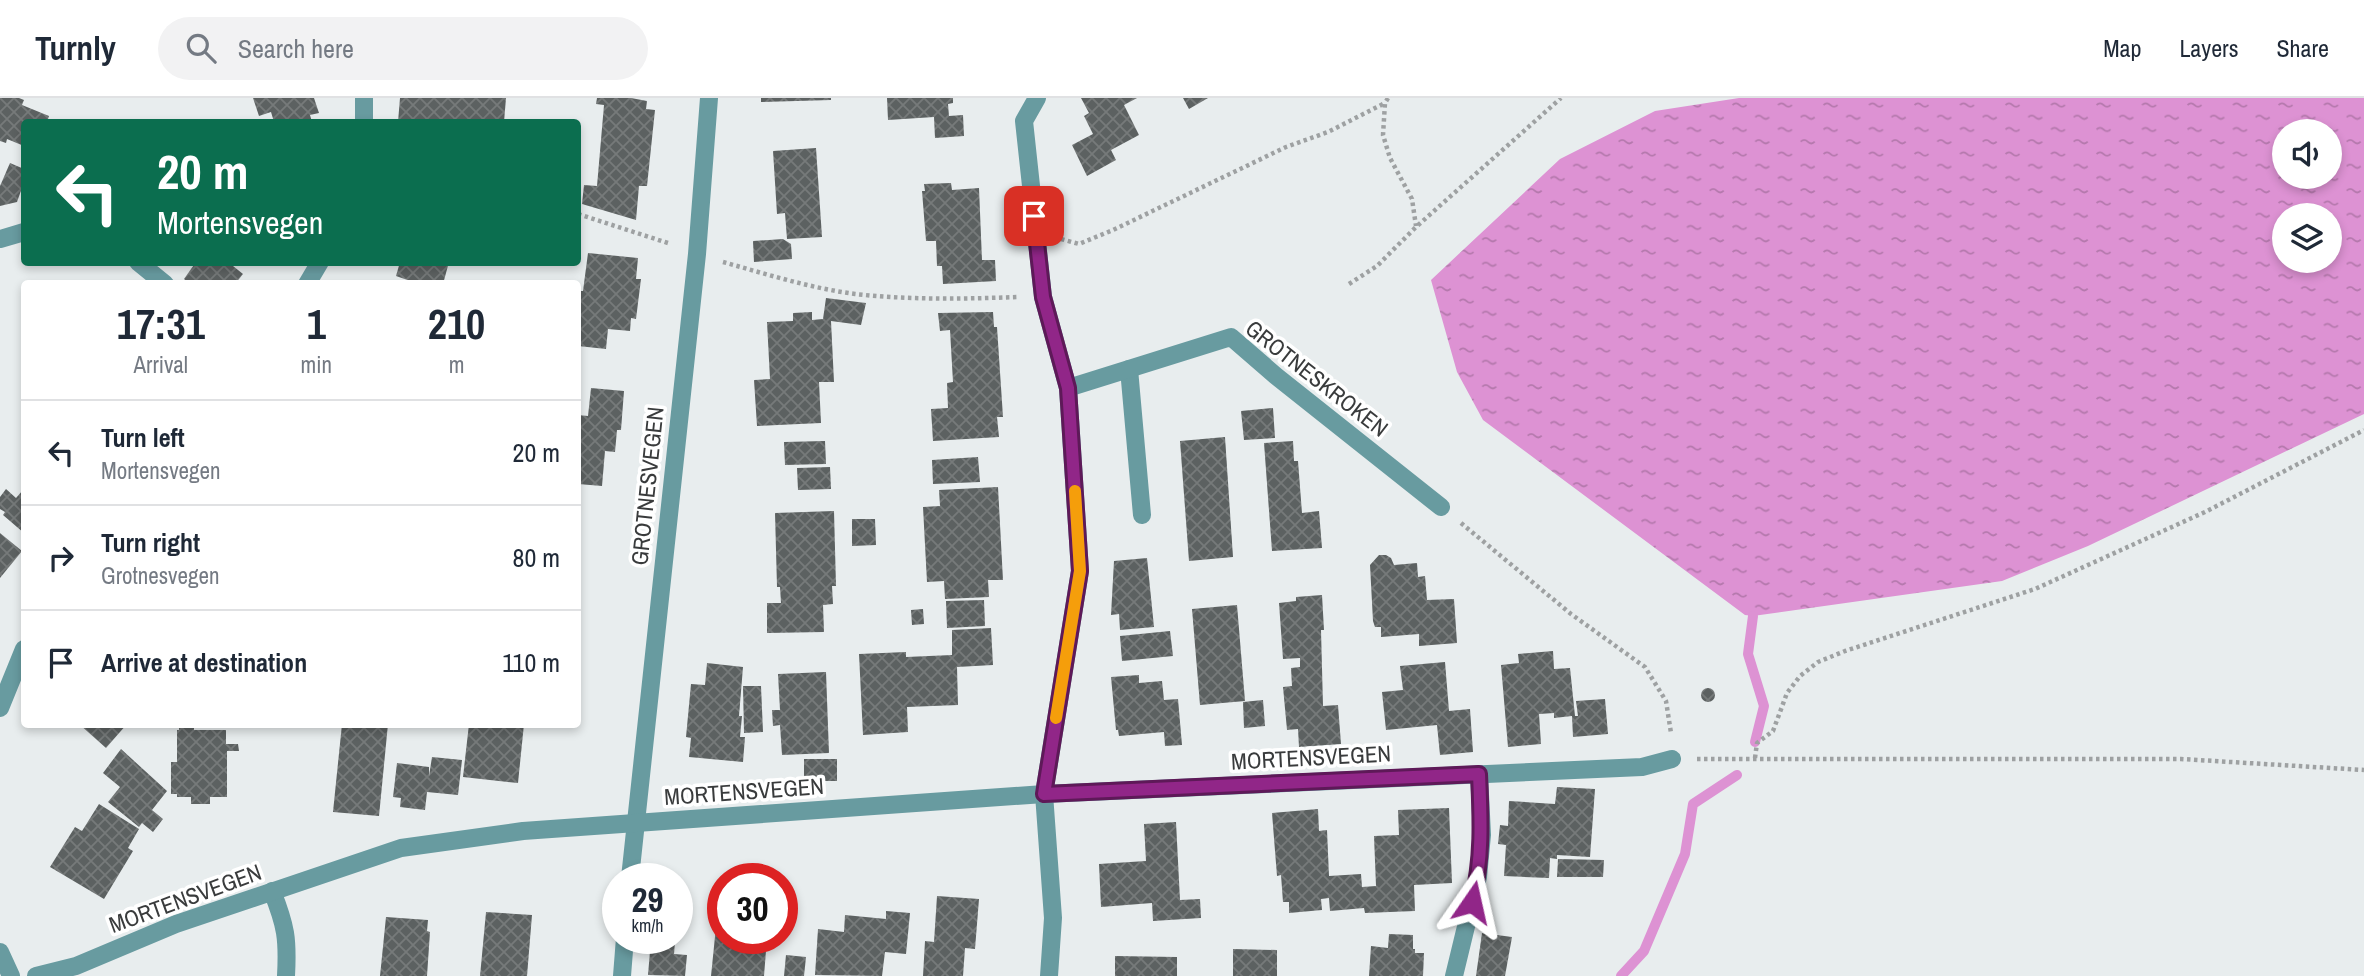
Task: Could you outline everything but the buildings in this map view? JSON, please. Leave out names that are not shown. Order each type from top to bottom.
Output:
[{"type":"street","points":[[364,98],[364,119]]},
{"type":"street","name":"GROTNESVEGEN","points":[[631,863],[697,254],[709,98]]},
{"type":"street","points":[[1037,98],[1024,121],[1043,297],[1068,388],[1080,571],[1044,794],[1053,918],[1049,976]]},
{"type":"street","points":[[0,239],[21,233]]},
{"type":"street","points":[[143,266],[160,280]]},
{"type":"street","name":"GROTNESKROKEN","points":[[1068,388],[1231,337],[1441,507]]},
{"type":"street","points":[[1129,369],[1142,515]]},
{"type":"street","points":[[0,708],[21,656]]},
{"type":"street","name":"MORTENSVEGEN","points":[[36,976],[78,971],[176,924],[401,848],[523,831],[1044,794],[1642,767],[1672,759]]},
{"type":"street","points":[[1454,976],[1478,877],[1482,835],[1479,774]]},
{"type":"street","points":[[272,891],[285,923],[288,949],[286,976]]},
{"type":"street","points":[[0,952],[10,976]]},
{"type":"street","points":[[622,976],[624,954]]},
{"type":"path","points":[[1349,284],[1377,266],[1416,227],[1562,98]]},
{"type":"path","points":[[1387,100],[1383,135],[1390,158],[1412,199],[1416,227]]},
{"type":"path","points":[[1079,244],[1286,147],[1328,132],[1387,100]]},
{"type":"path","points":[[581,215],[779,278],[853,293],[945,299],[1043,297]]},
{"type":"path","points":[[1755,758],[1757,743],[1773,730],[1787,693],[1800,676],[1818,662],[1844,651],[2035,589],[2205,512],[2364,430]]},
{"type":"path","points":[[1441,507],[1572,614],[1645,667],[1666,701],[1671,722],[1672,759],[2181,759],[2364,770]]},
{"type":"water","points":[[1739,98],[2364,98],[2364,414],[2088,546],[2002,581],[1745,615],[1483,420],[1457,372],[1431,280],[1560,159],[1655,111]]},
{"type":"waterway","points":[[1753,616],[1748,654],[1764,706],[1755,742]]},
{"type":"waterway","points":[[1621,976],[1644,951],[1685,854],[1693,804],[1737,775]]},
{"type":"slow traffic","points":[[1056,718],[1080,571],[1075,491]]},
{"type":"route","points":[[1034,216],[1043,297],[1068,388],[1080,571],[1044,794],[1479,774],[1482,835],[1478,877],[1472,902]]}]
